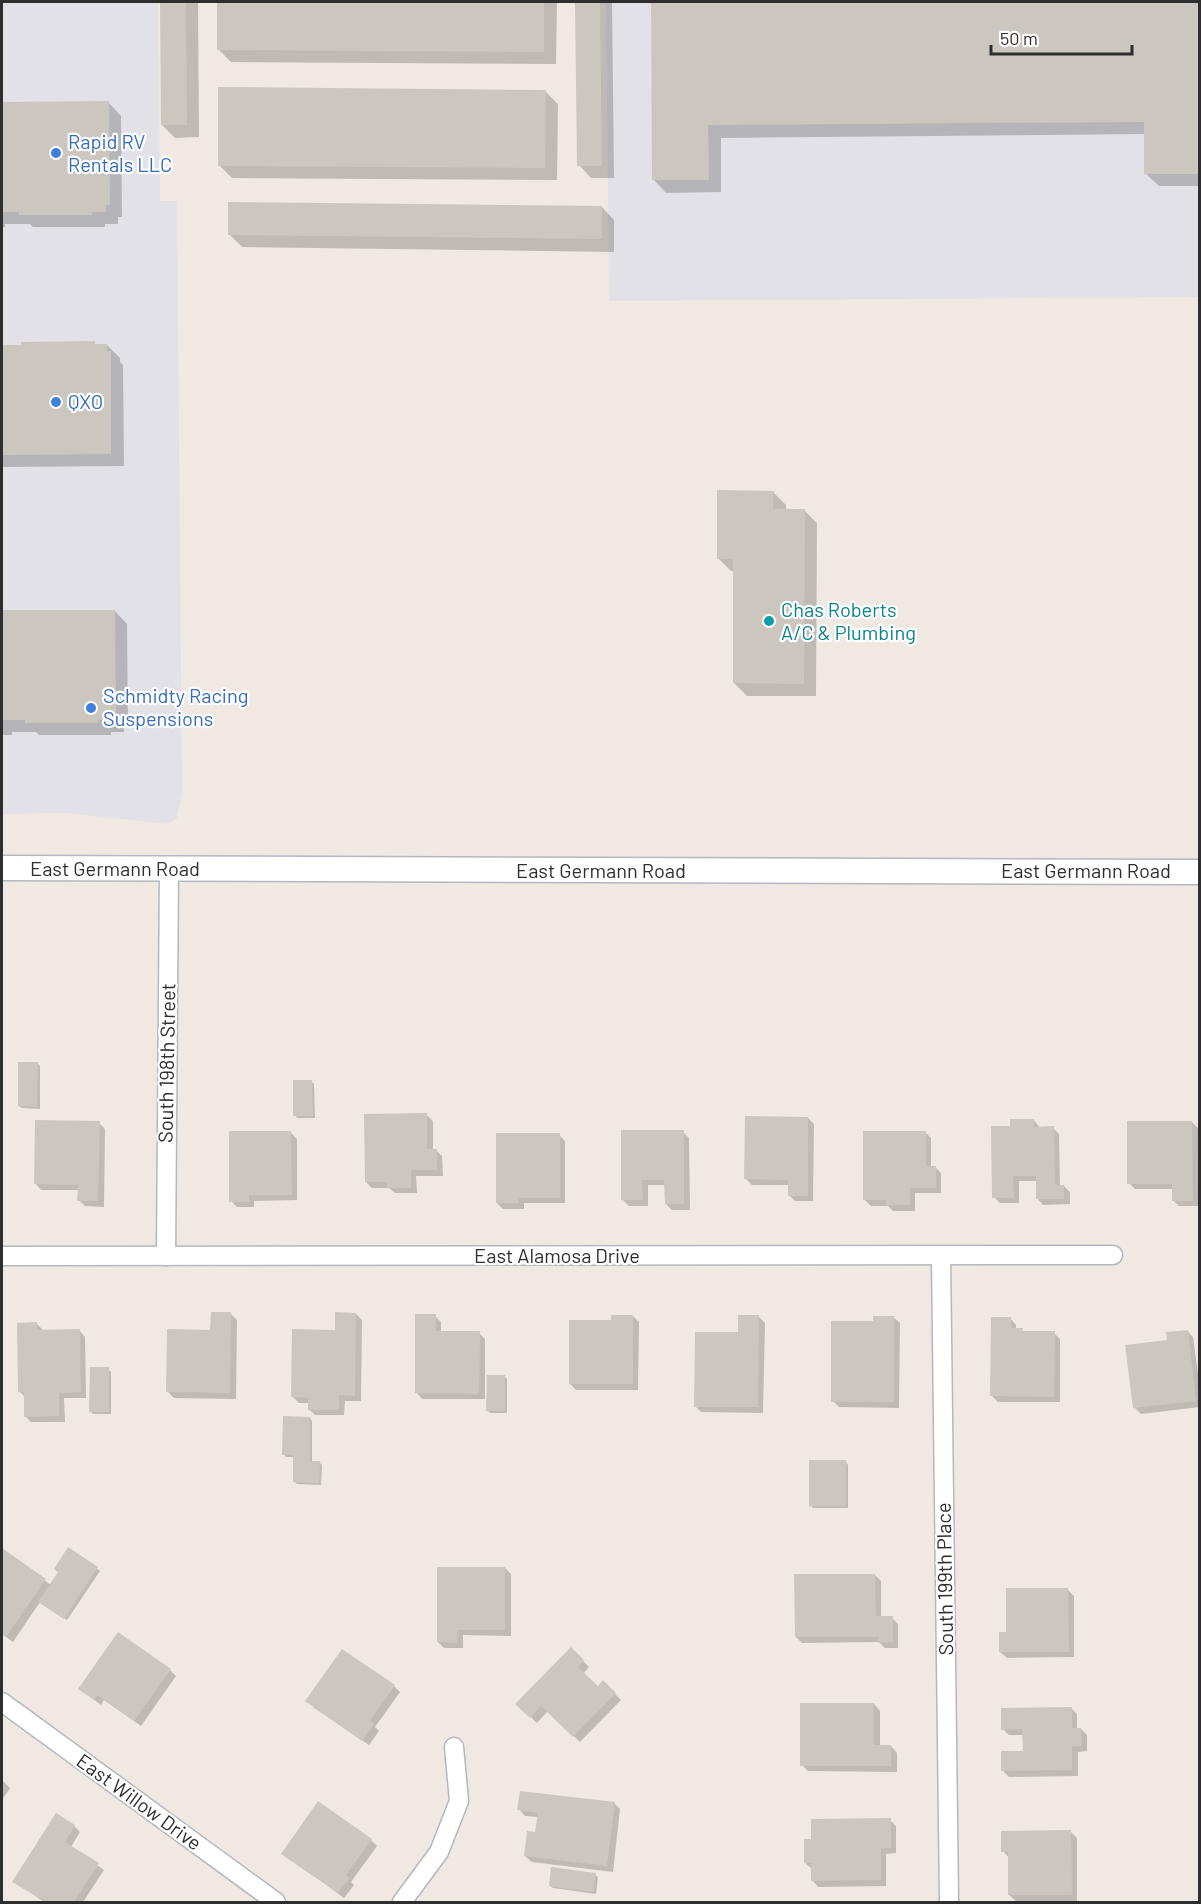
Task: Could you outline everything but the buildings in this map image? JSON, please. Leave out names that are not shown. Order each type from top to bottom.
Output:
[{"type":"street","name":"East Germann Road","points":[[2,868],[1200,872]]},
{"type":"street","name":"South 198th Street","points":[[166,1256],[170,870]]},
{"type":"street","name":"East Alamosa Drive","points":[[2,1256],[1113,1255]]},
{"type":"street","name":"South 199th Place","points":[[941,1256],[949,1902]]},
{"type":"street","name":"East Willow Drive","points":[[2,1702],[276,1902]]},
{"type":"street","points":[[402,1902],[439,1852],[459,1801],[454,1747]]},
{"type":"shaded area","points":[[2,2],[158,2],[160,201],[177,201],[182,793],[177,818],[167,824],[67,813],[2,814]]},
{"type":"shaded area","points":[[606,2],[1199,2],[1199,297],[609,301]]},
{"type":"place","name":"Rapid RV Rentals LLC","points":[[56,153]]},
{"type":"place","name":"QXO","points":[[56,402]]},
{"type":"place","name":"Chas Roberts A/C & Plumbing","points":[[769,621]]},
{"type":"place","name":"Schmidty Racing Suspensions","points":[[91,708]]}]
